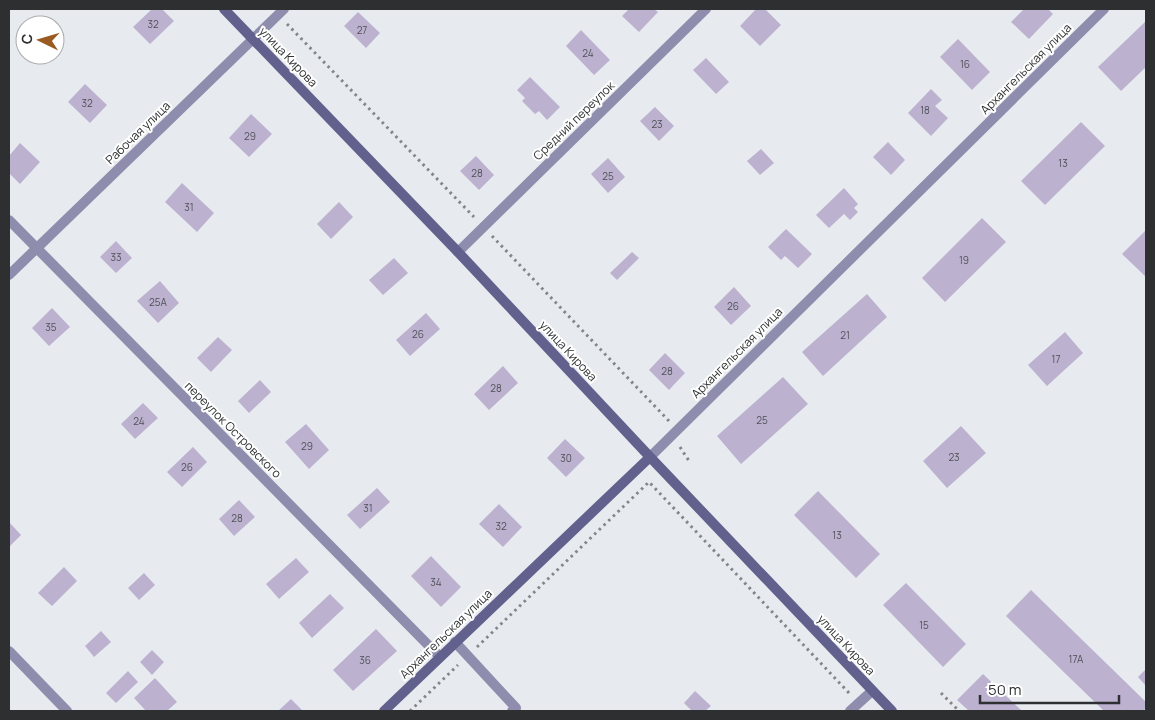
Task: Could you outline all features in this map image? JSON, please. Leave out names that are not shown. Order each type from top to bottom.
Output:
[{"type":"main road","name":"улица Кирова","points":[[224,9],[458,252],[892,711]]},
{"type":"main road","name":"Архангельская улица","points":[[384,711],[650,457]]},
{"type":"street","name":"Средний переулок","points":[[458,252],[706,9]]},
{"type":"street","name":"Архангельская улица","points":[[650,457],[1104,9]]},
{"type":"street","name":"Рабочая улица","points":[[9,275],[281,11]]},
{"type":"street","name":"переулок Островского","points":[[9,220],[440,657]]},
{"type":"street","points":[[455,642],[516,708],[512,711]]},
{"type":"street","points":[[9,652],[68,711]]},
{"type":"street","points":[[850,711],[872,691]]},
{"type":"path","points":[[281,11],[677,430],[684,434],[680,447],[689,462]]},
{"type":"path","points":[[410,711],[649,482],[858,703]]},
{"type":"path","points":[[941,693],[958,711]]},
{"type":"building","points":[[152,9],[162,9],[174,21],[150,44],[133,27]]},
{"type":"building","points":[[629,9],[654,9],[658,12],[639,32],[622,16]]},
{"type":"building","points":[[756,9],[765,9],[781,25],[760,46],[740,26]]},
{"type":"building","points":[[1024,9],[1048,9],[1053,14],[1029,39],[1011,22]]},
{"type":"building","points":[[358,12],[380,33],[366,48],[344,26]]},
{"type":"building","points":[[1146,21],[1146,67],[1121,91],[1098,67]]},
{"type":"building","points":[[581,30],[610,60],[594,75],[566,46]]},
{"type":"building","points":[[958,39],[990,72],[972,90],[940,57]]},
{"type":"building","points":[[706,58],[729,82],[716,94],[693,70]]},
{"type":"building","points":[[530,77],[560,107],[547,120],[539,111],[535,114],[522,101],[525,98],[517,90]]},
{"type":"building","points":[[85,84],[107,105],[90,123],[68,102]]},
{"type":"building","points":[[931,89],[942,100],[935,106],[948,118],[931,136],[908,113]]},
{"type":"building","points":[[655,107],[674,126],[659,141],[640,121]]},
{"type":"building","points":[[251,114],[272,134],[249,157],[229,138]]},
{"type":"building","points":[[1081,122],[1105,146],[1045,205],[1021,181]]},
{"type":"building","points":[[888,142],[905,160],[891,175],[873,157]]},
{"type":"building","points":[[20,143],[40,162],[20,184],[9,173],[9,156]]},
{"type":"building","points":[[761,149],[774,163],[760,175],[747,161]]},
{"type":"building","points":[[476,156],[494,175],[479,190],[460,171]]},
{"type":"building","points":[[608,158],[625,177],[608,193],[591,174]]},
{"type":"building","points":[[182,183],[214,213],[197,232],[165,202]]},
{"type":"building","points":[[844,188],[858,204],[854,208],[858,212],[850,220],[844,214],[829,228],[816,215]]},
{"type":"building","points":[[339,202],[353,217],[331,239],[317,224]]},
{"type":"building","points":[[982,218],[1006,242],[945,302],[922,278]]},
{"type":"building","points":[[786,229],[812,254],[798,268],[785,256],[781,260],[768,247]]},
{"type":"building","points":[[1146,230],[1146,277],[1122,254]]},
{"type":"building","points":[[116,241],[132,258],[116,273],[100,257]]},
{"type":"building","points":[[632,252],[639,258],[617,280],[610,273]]},
{"type":"building","points":[[394,258],[408,273],[383,295],[369,280]]},
{"type":"building","points":[[160,281],[179,303],[158,323],[137,301]]},
{"type":"building","points":[[734,287],[751,306],[731,325],[714,307]]},
{"type":"building","points":[[867,294],[887,317],[823,376],[802,352]]},
{"type":"building","points":[[52,308],[70,327],[49,346],[32,328]]},
{"type":"building","points":[[426,313],[440,329],[410,356],[396,340]]},
{"type":"building","points":[[1065,332],[1083,353],[1047,386],[1028,365]]},
{"type":"building","points":[[218,337],[232,350],[211,372],[197,358]]},
{"type":"building","points":[[665,353],[685,373],[669,390],[649,370]]},
{"type":"building","points":[[503,366],[518,383],[489,410],[474,394]]},
{"type":"building","points":[[783,377],[808,404],[741,464],[717,436]]},
{"type":"building","points":[[260,380],[271,392],[249,413],[238,401]]},
{"type":"building","points":[[143,403],[158,418],[135,439],[121,424]]},
{"type":"building","points":[[306,424],[329,450],[309,469],[285,442]]},
{"type":"building","points":[[961,426],[986,453],[947,488],[923,461]]},
{"type":"building","points":[[565,439],[585,458],[566,477],[547,458]]},
{"type":"building","points":[[193,447],[207,462],[182,487],[167,472]]},
{"type":"building","points":[[377,488],[390,502],[360,529],[347,515]]},
{"type":"building","points":[[818,491],[880,554],[856,578],[794,515]]},
{"type":"building","points":[[239,500],[255,517],[234,536],[219,519]]},
{"type":"building","points":[[499,504],[522,527],[503,547],[479,524]]},
{"type":"building","points":[[9,522],[21,535],[9,547]]},
{"type":"building","points":[[431,556],[461,587],[441,607],[411,576]]},
{"type":"building","points":[[296,558],[309,572],[279,599],[266,584]]},
{"type":"building","points":[[64,567],[77,581],[52,606],[38,593]]},
{"type":"building","points":[[144,573],[155,585],[139,600],[128,588]]},
{"type":"building","points":[[906,583],[966,644],[943,667],[883,605]]},
{"type":"building","points":[[1031,590],[1146,702],[1146,708],[1143,711],[1104,711],[1006,616]]},
{"type":"building","points":[[330,594],[344,608],[312,638],[299,623]]},
{"type":"building","points":[[376,629],[397,651],[353,691],[333,670]]},
{"type":"building","points":[[101,631],[111,642],[94,657],[85,646]]},
{"type":"building","points":[[152,650],[164,662],[152,675],[140,662]]},
{"type":"building","points":[[1146,669],[1146,686],[1138,677]]},
{"type":"building","points":[[128,671],[138,682],[116,703],[106,693]]},
{"type":"building","points":[[983,674],[1022,711],[969,711],[957,700]]},
{"type":"building","points":[[155,678],[177,702],[167,711],[146,711],[134,698]]},
{"type":"building","points":[[695,691],[711,706],[705,711],[692,711],[684,703]]},
{"type":"building","points":[[291,699],[303,711],[278,711]]}]
